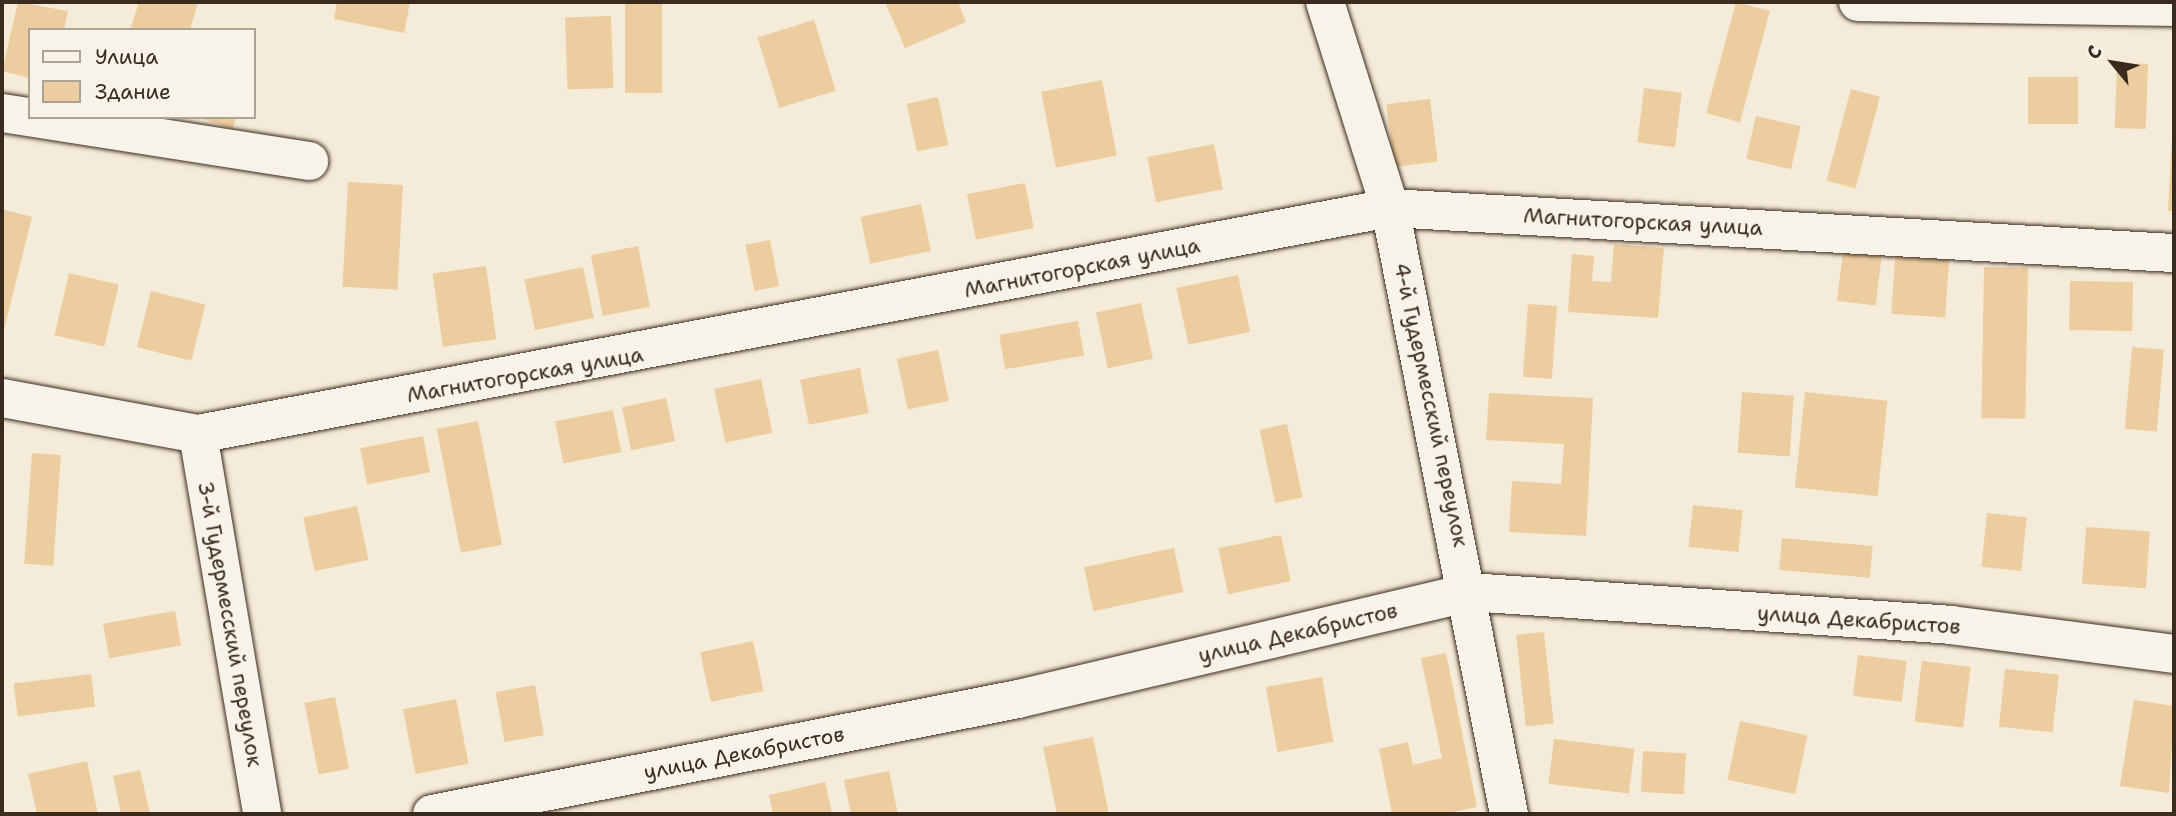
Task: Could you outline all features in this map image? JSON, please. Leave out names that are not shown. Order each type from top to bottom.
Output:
[{"type":"street","name":"4-й Гудермесский переулок","points":[[1325,2],[1390,208],[1469,592],[1509,814]]},
{"type":"street","points":[[1858,2],[2174,7]]},
{"type":"street","points":[[2,113],[28,117]]},
{"type":"street","points":[[40,119],[309,161]]},
{"type":"street","name":"Магнитогорская улица","points":[[2,398],[198,434],[1390,208],[2174,253]]},
{"type":"street","name":"3-й Гудермесский переулок","points":[[198,434],[262,814]]},
{"type":"street","name":"улица Декабристов","points":[[432,814],[1018,699],[1469,592],[1951,625],[2174,654]]},
{"type":"building","points":[[18,2],[68,11],[64,28],[28,28],[28,78],[2,71]]},
{"type":"building","points":[[139,2],[198,2],[191,28],[131,28]]},
{"type":"building","points":[[337,2],[410,2],[404,33],[334,19]]},
{"type":"building","points":[[625,2],[662,2],[662,93],[625,93]]},
{"type":"building","points":[[885,2],[958,2],[966,22],[905,48]]},
{"type":"building","points":[[1736,2],[1770,11],[1740,122],[1706,113]]},
{"type":"building","points":[[611,16],[614,88],[568,90],[565,18]]},
{"type":"building","points":[[814,20],[836,91],[779,108],[758,37]]},
{"type":"building","points":[[2117,63],[2148,64],[2146,129],[2115,128]]},
{"type":"building","points":[[2028,77],[2078,77],[2078,124],[2028,124]]},
{"type":"building","points":[[1102,80],[1117,156],[1056,167],[1041,92]]},
{"type":"building","points":[[1644,88],[1682,93],[1675,147],[1637,143]]},
{"type":"building","points":[[1851,89],[1880,97],[1855,189],[1826,181]]},
{"type":"building","points":[[938,97],[948,145],[917,152],[907,104]]},
{"type":"building","points":[[1430,99],[1438,162],[1394,167],[1386,104]]},
{"type":"building","points":[[1756,116],[1801,126],[1791,169],[1746,159]]},
{"type":"building","points":[[203,119],[236,119],[233,129]]},
{"type":"building","points":[[2172,138],[2174,211],[2168,211]]},
{"type":"building","points":[[1214,144],[1223,189],[1156,202],[1147,157]]},
{"type":"building","points":[[348,182],[403,185],[397,290],[343,287]]},
{"type":"building","points":[[1025,183],[1034,228],[976,239],[967,194]]},
{"type":"building","points":[[921,204],[931,251],[870,264],[860,217]]},
{"type":"building","points":[[2,209],[32,217],[3,334],[2,333]]},
{"type":"building","points":[[770,240],[779,286],[754,291],[745,245]]},
{"type":"building","points":[[1614,244],[1664,248],[1658,318],[1568,312],[1572,254],[1594,256],[1592,281],[1611,282]]},
{"type":"building","points":[[638,246],[650,307],[603,316],[591,255]]},
{"type":"building","points":[[1896,246],[1950,250],[1945,318],[1891,314]]},
{"type":"building","points":[[1843,251],[1882,256],[1876,305],[1837,301]]},
{"type":"building","points":[[486,266],[496,339],[443,347],[433,274]]},
{"type":"building","points":[[583,267],[594,318],[535,330],[524,279]]},
{"type":"building","points":[[1984,267],[2028,268],[2025,419],[1981,418]]},
{"type":"building","points":[[69,273],[119,284],[104,347],[55,335]]},
{"type":"building","points":[[1238,275],[1250,332],[1188,345],[1176,288]]},
{"type":"building","points":[[2070,281],[2133,282],[2132,331],[2069,330]]},
{"type":"building","points":[[151,291],[205,305],[191,361],[137,347]]},
{"type":"building","points":[[1141,303],[1153,359],[1108,368],[1096,313]]},
{"type":"building","points":[[1528,304],[1557,306],[1552,379],[1523,377]]},
{"type":"building","points":[[1078,321],[1084,355],[1005,369],[999,335]]},
{"type":"building","points":[[2132,347],[2164,350],[2157,431],[2125,429]]},
{"type":"building","points":[[938,350],[949,401],[908,410],[897,359]]},
{"type":"building","points":[[860,368],[869,413],[809,425],[800,380]]},
{"type":"building","points":[[761,379],[772,433],[725,443],[714,389]]},
{"type":"building","points":[[1742,392],[1794,396],[1790,456],[1738,453]]},
{"type":"building","points":[[1805,392],[1888,401],[1878,496],[1795,487]]},
{"type":"building","points":[[1489,393],[1593,398],[1586,536],[1509,532],[1512,481],[1561,484],[1564,444],[1486,440]]},
{"type":"building","points":[[666,398],[675,441],[631,450],[622,407]]},
{"type":"building","points":[[613,410],[621,452],[563,463],[555,421]]},
{"type":"building","points":[[478,421],[502,545],[461,553],[437,429]]},
{"type":"building","points":[[1287,424],[1303,497],[1275,503],[1260,430]]},
{"type":"building","points":[[423,436],[430,472],[367,485],[360,448]]},
{"type":"building","points":[[32,453],[61,455],[53,566],[24,564]]},
{"type":"building","points":[[1693,505],[1743,510],[1738,552],[1689,547]]},
{"type":"building","points":[[357,506],[368,560],[315,571],[303,517]]},
{"type":"building","points":[[1987,513],[2027,517],[2021,571],[1981,567]]},
{"type":"building","points":[[2086,527],[2150,531],[2146,588],[2082,584]]},
{"type":"building","points":[[1281,535],[1291,581],[1228,594],[1218,548]]},
{"type":"building","points":[[1782,538],[1873,546],[1870,578],[1779,570]]},
{"type":"building","points":[[1174,548],[1183,592],[1093,611],[1084,567]]},
{"type":"building","points":[[175,611],[181,645],[109,658],[103,624]]},
{"type":"building","points":[[1544,632],[1554,723],[1526,726],[1516,635]]},
{"type":"building","points":[[753,641],[764,691],[711,702],[700,652]]},
{"type":"building","points":[[1446,653],[1477,807],[1444,814],[1392,814],[1379,749],[1408,742],[1413,765],[1442,758],[1421,658]]},
{"type":"building","points":[[1858,655],[1907,661],[1902,702],[1853,696]]},
{"type":"building","points":[[1922,661],[1971,667],[1963,728],[1915,722]]},
{"type":"building","points":[[2005,669],[2059,675],[2053,732],[1999,727]]},
{"type":"building","points":[[91,674],[95,707],[18,716],[14,684]]},
{"type":"building","points":[[1322,677],[1333,742],[1277,752],[1266,687]]},
{"type":"building","points":[[535,685],[544,735],[504,742],[496,692]]},
{"type":"building","points":[[335,697],[349,769],[318,775],[305,703]]},
{"type":"building","points":[[456,699],[469,764],[416,774],[403,709]]},
{"type":"building","points":[[2134,700],[2174,706],[2169,793],[2120,786]]},
{"type":"building","points":[[1740,721],[1807,735],[1795,794],[1728,780]]},
{"type":"building","points":[[1093,737],[1109,814],[1057,814],[1043,747]]},
{"type":"building","points":[[1554,739],[1634,749],[1629,794],[1549,784]]},
{"type":"building","points":[[1643,751],[1686,753],[1684,794],[1641,792]]},
{"type":"building","points":[[87,761],[98,814],[37,814],[28,774]]},
{"type":"building","points":[[140,770],[150,814],[121,814],[113,776]]},
{"type":"building","points":[[889,771],[898,814],[851,814],[844,780]]},
{"type":"building","points":[[825,782],[832,814],[773,814],[769,795]]}]
